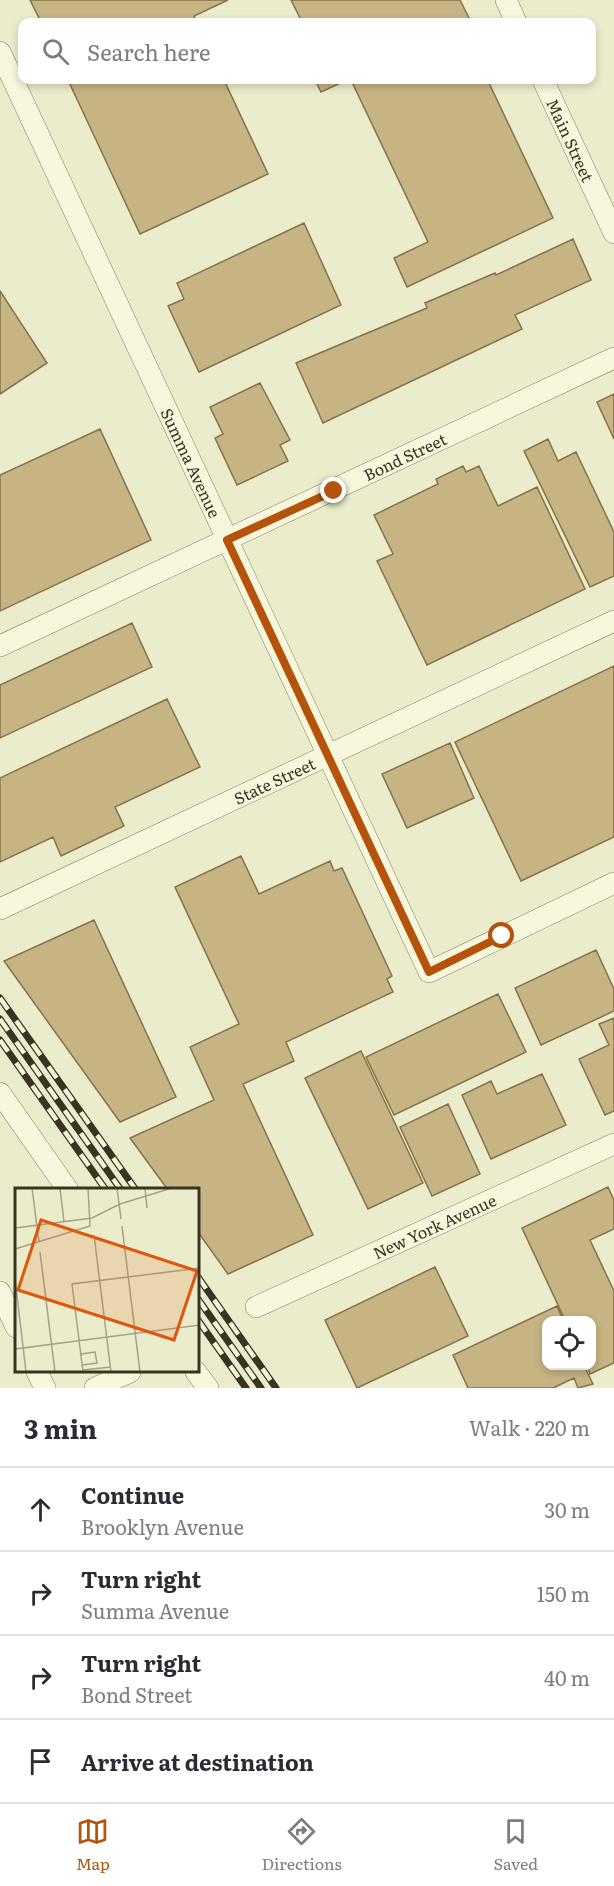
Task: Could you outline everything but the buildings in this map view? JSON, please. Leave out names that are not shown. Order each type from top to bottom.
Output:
[{"type":"street","points":[[506,0],[514,18]]},
{"type":"street","name":"Summa Avenue","points":[[0,52],[429,972],[614,883]]},
{"type":"street","name":"Main Street","points":[[545,84],[614,233]]},
{"type":"street","name":"Bond Street","points":[[0,646],[614,358]]},
{"type":"street","name":"State Street","points":[[0,909],[614,621]]},
{"type":"street","points":[[0,1093],[67,1188]]},
{"type":"street","name":"New York Avenue","points":[[256,1307],[614,1144]]},
{"type":"street","points":[[0,1292],[15,1325]]},
{"type":"street","points":[[38,1373],[45,1388]]},
{"type":"street","points":[[95,1388],[126,1373]]},
{"type":"street","points":[[197,1373],[208,1388]]},
{"type":"railway","points":[[0,998],[135,1188]]},
{"type":"railway","points":[[0,1019],[120,1188]]},
{"type":"railway","points":[[0,1040],[105,1188]]},
{"type":"railway","points":[[200,1280],[276,1388]]},
{"type":"railway","points":[[200,1302],[261,1388]]},
{"type":"railway","points":[[200,1323],[246,1388]]},
{"type":"route","points":[[334,491],[227,540],[429,972],[502,936]]}]
